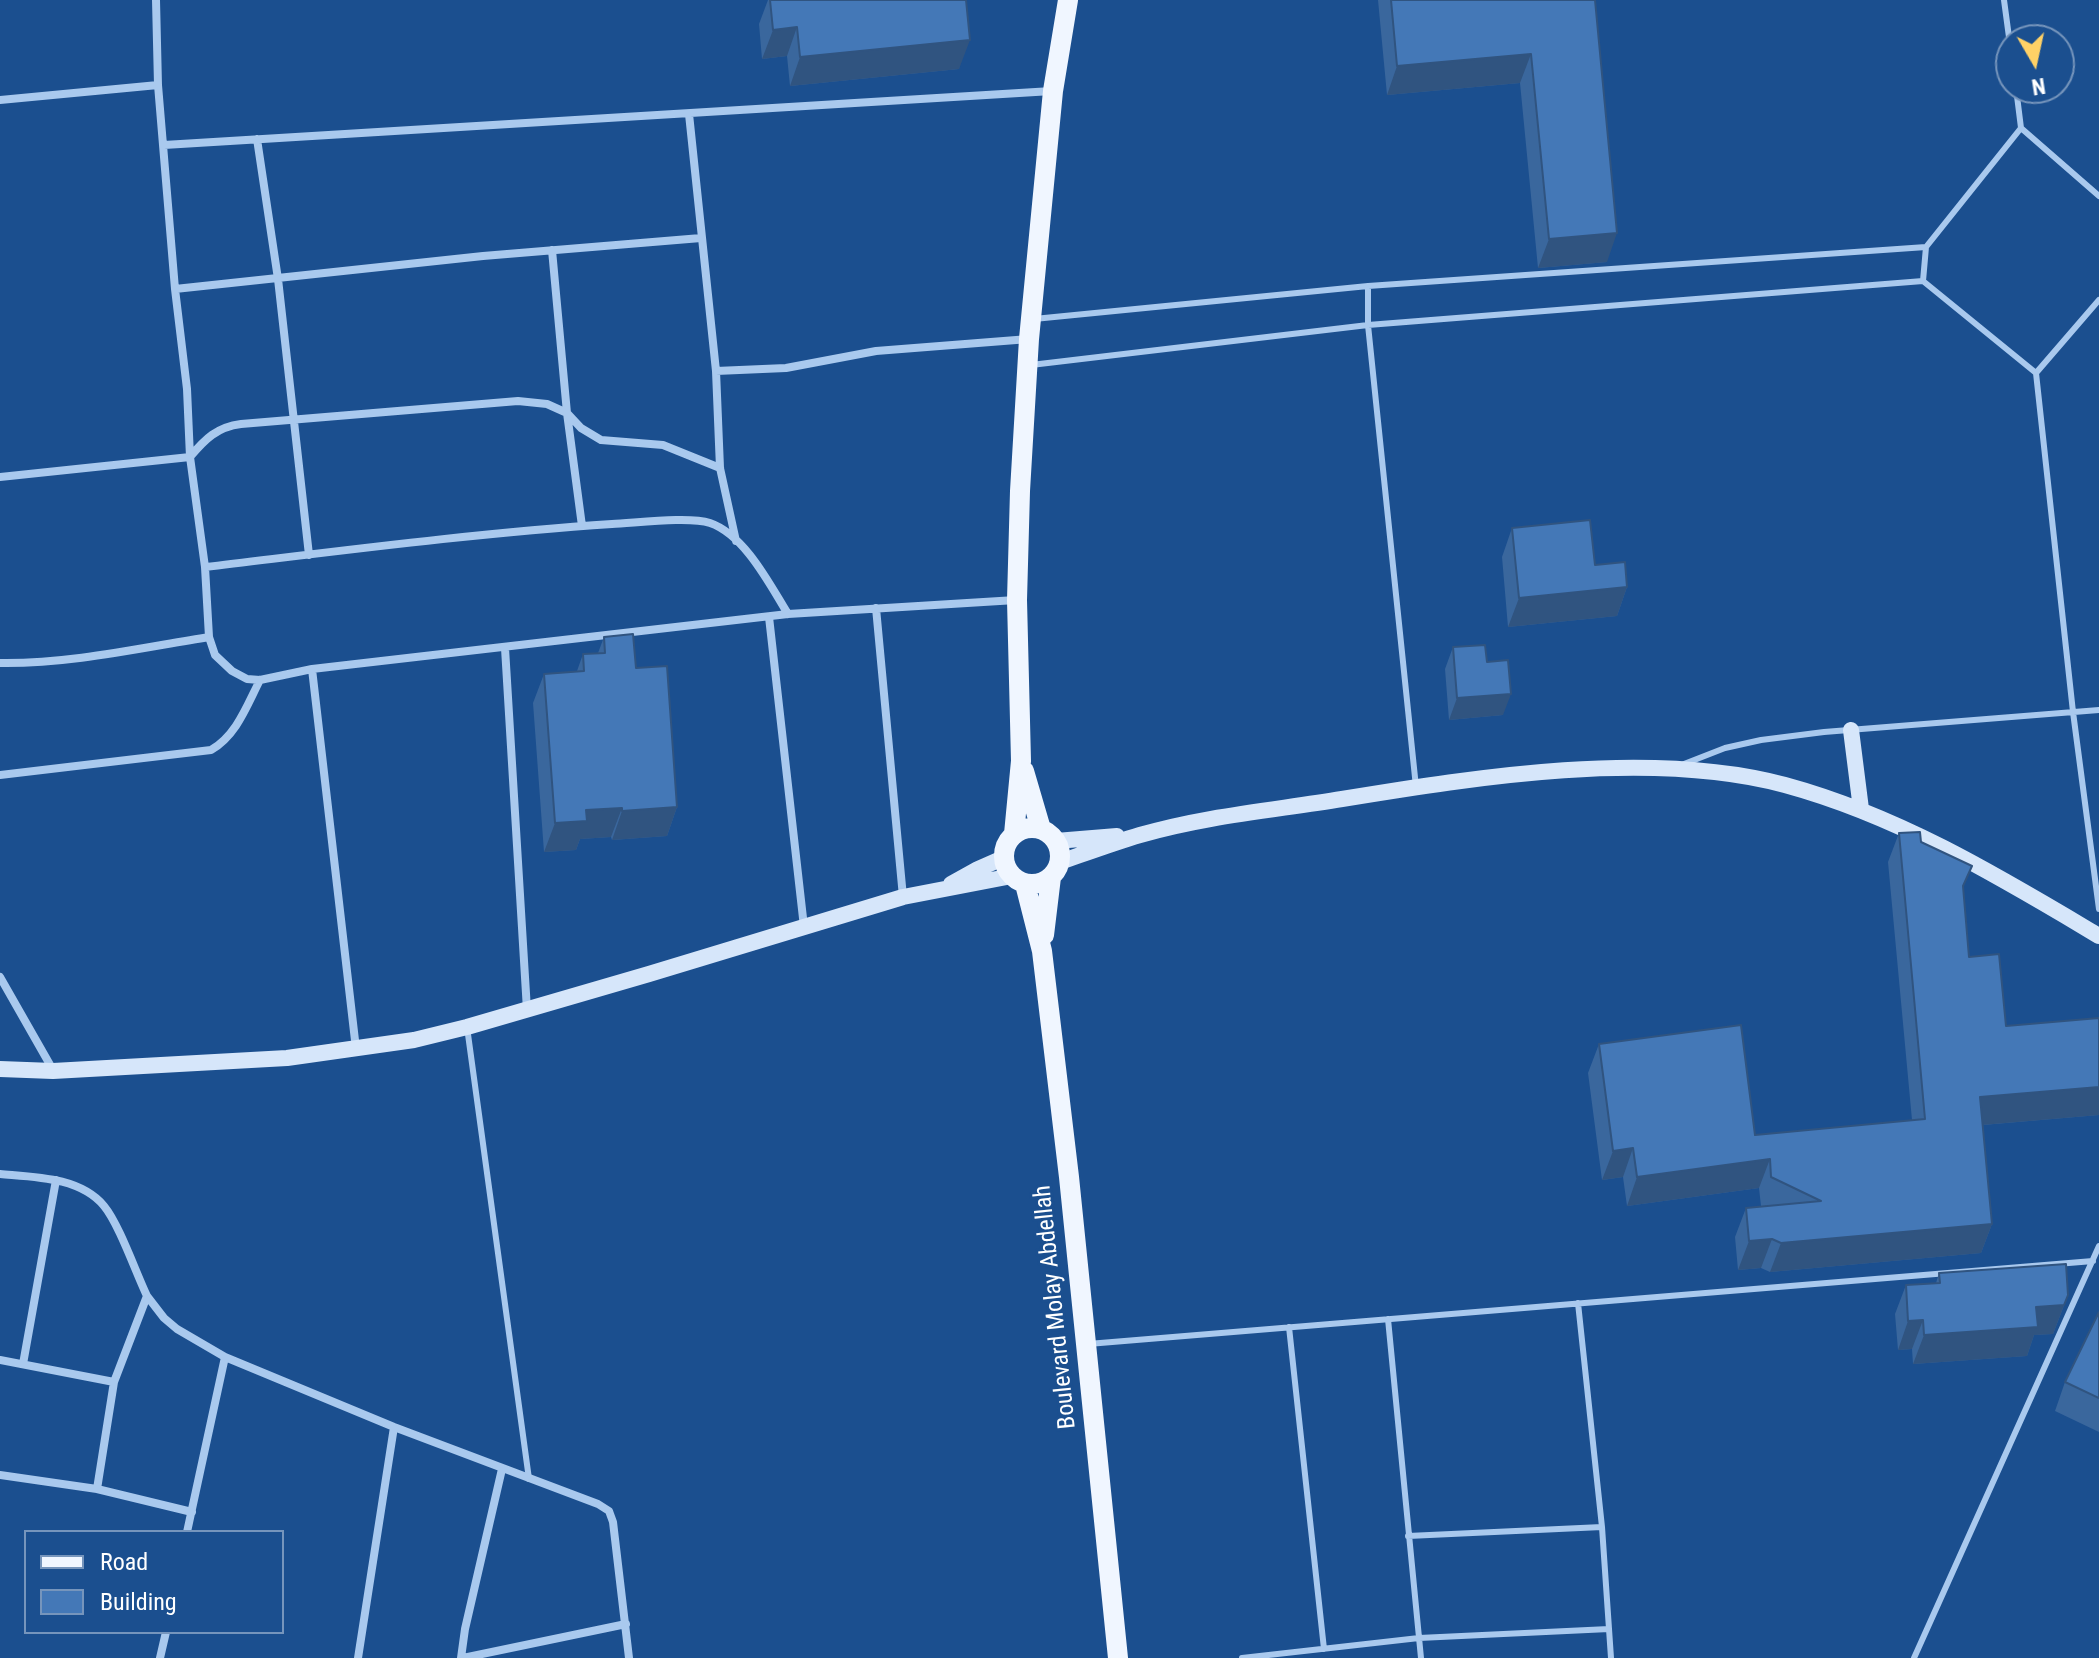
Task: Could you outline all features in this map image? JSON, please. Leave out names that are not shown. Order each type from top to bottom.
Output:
[{"type":"main road","points":[[1014,834],[1021,761],[1017,600],[1020,491],[1030,329],[1053,91],[1068,0]]},
{"type":"main road","points":[[1851,730],[1861,809]]},
{"type":"main road","points":[[1021,761],[1048,835],[1055,870],[1042,951]]},
{"type":"main road","points":[[1042,951],[1004,849],[1014,834],[1022,829],[1048,835],[1142,834],[1416,787],[1567,771],[1675,768],[1724,772],[1782,784],[1884,818],[1989,870],[2099,936]]},
{"type":"main road","points":[[0,1069],[53,1071],[273,1059],[356,1050],[467,1027],[527,1010],[903,897],[947,887],[978,869],[1014,873],[1034,884],[1055,870],[1142,834]]},
{"type":"main road","name":"Boulevard Molay Abdellah","points":[[1042,951],[1118,1658]]},
{"type":"street","points":[[156,0],[158,85],[175,289],[187,389],[190,457],[205,567],[209,637],[215,655],[232,671],[247,679],[260,680],[312,669],[788,614],[1017,600]]},
{"type":"street","points":[[0,100],[158,85]]},
{"type":"street","points":[[164,145],[1053,91]]},
{"type":"street","points":[[689,114],[716,371],[720,468],[737,542]]},
{"type":"street","points":[[257,139],[278,279],[309,555]]},
{"type":"street","points":[[175,289],[552,250],[701,238]]},
{"type":"street","points":[[552,250],[567,413],[582,526]]},
{"type":"street","points":[[716,371],[786,368],[876,351],[1030,329]]},
{"type":"street","points":[[0,477],[190,457],[204,440],[226,426],[518,401],[547,404],[567,413],[581,428],[601,440],[663,445],[720,468]]},
{"type":"street","points":[[205,567],[582,526],[709,523],[737,542],[761,569],[788,614]]},
{"type":"street","points":[[876,608],[903,897]]},
{"type":"street","points":[[769,617],[804,927]]},
{"type":"street","points":[[0,663],[94,656],[209,637]]},
{"type":"street","points":[[505,648],[527,1010]]},
{"type":"street","points":[[312,669],[356,1050]]},
{"type":"street","points":[[0,775],[211,750],[224,742],[233,731],[260,680]]},
{"type":"street","points":[[0,977],[53,1071]]},
{"type":"street","points":[[0,1174],[56,1180],[76,1187],[104,1205],[147,1296],[164,1318],[225,1357],[394,1427],[598,1504],[609,1511],[613,1522],[629,1658]]},
{"type":"street","points":[[23,1364],[56,1180]]},
{"type":"street","points":[[97,1489],[114,1382],[147,1296]]},
{"type":"street","points":[[188,1530],[225,1357]]},
{"type":"street","points":[[0,1360],[114,1382]]},
{"type":"street","points":[[358,1658],[394,1427]]},
{"type":"street","points":[[502,1469],[465,1629],[462,1658],[626,1624]]},
{"type":"street","points":[[0,1475],[97,1489],[192,1512]]},
{"type":"street","points":[[160,1658],[166,1634]]},
{"type":"lane","points":[[2004,0],[2007,24]]},
{"type":"lane","points":[[2018,104],[2021,128],[2099,196]]},
{"type":"lane","points":[[1923,281],[1926,247],[2021,128]]},
{"type":"lane","points":[[1030,329],[1368,286],[1926,247]]},
{"type":"lane","points":[[1028,365],[1368,325],[1923,281],[2036,373],[2073,712],[2099,909]]},
{"type":"lane","points":[[1368,286],[1368,325],[1416,787]]},
{"type":"lane","points":[[2036,373],[2099,300]]},
{"type":"lane","points":[[1675,768],[1725,748],[1761,740],[2099,710]]},
{"type":"lane","points":[[467,1027],[529,1480]]},
{"type":"lane","points":[[1914,1658],[2099,1246]]},
{"type":"lane","points":[[1086,1344],[2093,1261]]},
{"type":"lane","points":[[1578,1303],[1602,1527],[1611,1658]]},
{"type":"lane","points":[[1388,1319],[1421,1658]]},
{"type":"lane","points":[[1289,1327],[1324,1649]]},
{"type":"lane","points":[[1408,1536],[1602,1527]]},
{"type":"lane","points":[[1242,1658],[1419,1638],[1609,1629]]},
{"type":"building","points":[[770,0],[966,0],[970,40],[800,57],[797,27],[773,30]]},
{"type":"building","points":[[1391,0],[1595,0],[1617,233],[1549,239],[1531,54],[1397,66]]},
{"type":"building","points":[[1590,520],[1595,565],[1625,562],[1627,587],[1519,598],[1512,528]]},
{"type":"building","points":[[633,634],[636,668],[667,666],[677,807],[586,810],[587,821],[555,823],[544,674],[584,671],[583,654],[605,653],[604,637]]},
{"type":"building","points":[[1485,645],[1487,662],[1508,660],[1511,694],[1457,698],[1453,647]]},
{"type":"building","points":[[1920,832],[1921,842],[1972,866],[1963,886],[1969,957],[1999,954],[2006,1026],[2099,1018],[2099,1087],[1980,1097],[1992,1224],[1781,1243],[1772,1239],[1749,1241],[1746,1208],[1821,1201],[1771,1177],[1770,1159],[1637,1177],[1633,1148],[1613,1151],[1599,1044],[1741,1025],[1755,1135],[1925,1119],[1899,833]]},
{"type":"building","points":[[2066,1264],[2068,1295],[2064,1305],[2036,1307],[2038,1327],[1924,1335],[1923,1320],[1908,1321],[1906,1285],[1940,1283],[1939,1273]]},
{"type":"building","points":[[2099,1312],[2099,1398],[2065,1382]]}]
